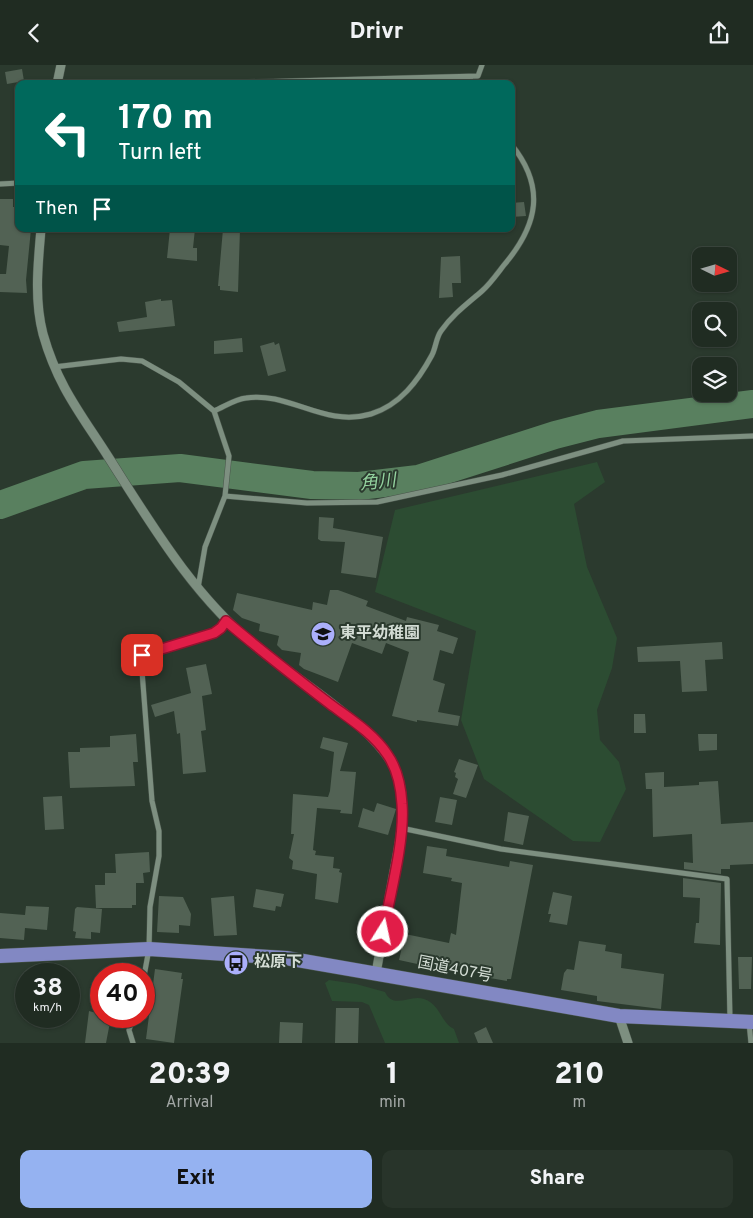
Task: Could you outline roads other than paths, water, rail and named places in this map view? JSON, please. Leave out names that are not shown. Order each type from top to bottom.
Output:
[{"type":"highway","name":"国道407号","points":[[0,956],[149,949],[286,958],[619,1016],[751,1022]]},
{"type":"street","points":[[57,80],[61,65]]},
{"type":"street","points":[[343,80],[478,77],[482,65]]},
{"type":"street","points":[[214,411],[245,398],[267,398],[317,413],[343,418],[370,414],[392,406],[407,392],[432,355],[440,332],[459,308],[483,290],[510,258],[531,223],[534,205],[533,185],[521,156],[515,149]]},
{"type":"street","points":[[0,184],[15,183]]},
{"type":"street","points":[[41,232],[37,289],[43,333],[54,367],[65,392],[108,455],[129,490],[198,589],[226,621],[378,742],[387,754],[399,779],[402,803],[401,828],[376,973]]},
{"type":"street","points":[[54,367],[121,359],[142,361],[180,382],[214,411],[229,456],[225,494],[205,547],[198,589]]},
{"type":"street","points":[[225,494],[307,503],[377,503],[502,475],[623,441],[753,436]]},
{"type":"street","points":[[146,963],[149,949],[150,907],[159,856],[159,831],[152,801],[141,658],[142,655],[214,633],[226,621]]},
{"type":"street","points":[[401,828],[501,849],[727,879],[730,1021]]},
{"type":"street","points":[[619,1016],[628,1043]]},
{"type":"street","points":[[751,1022],[751,1043]]},
{"type":"street","points":[[130,1028],[134,1043]]},
{"type":"waterway","name":"角川","points":[[0,505],[84,475],[180,468],[312,485],[359,486],[418,479],[555,435],[598,424],[753,404]]},
{"type":"place","name":"東平幼稚園","points":[[323,634]]},
{"type":"place","name":"松原下","points":[[236,963]]}]
